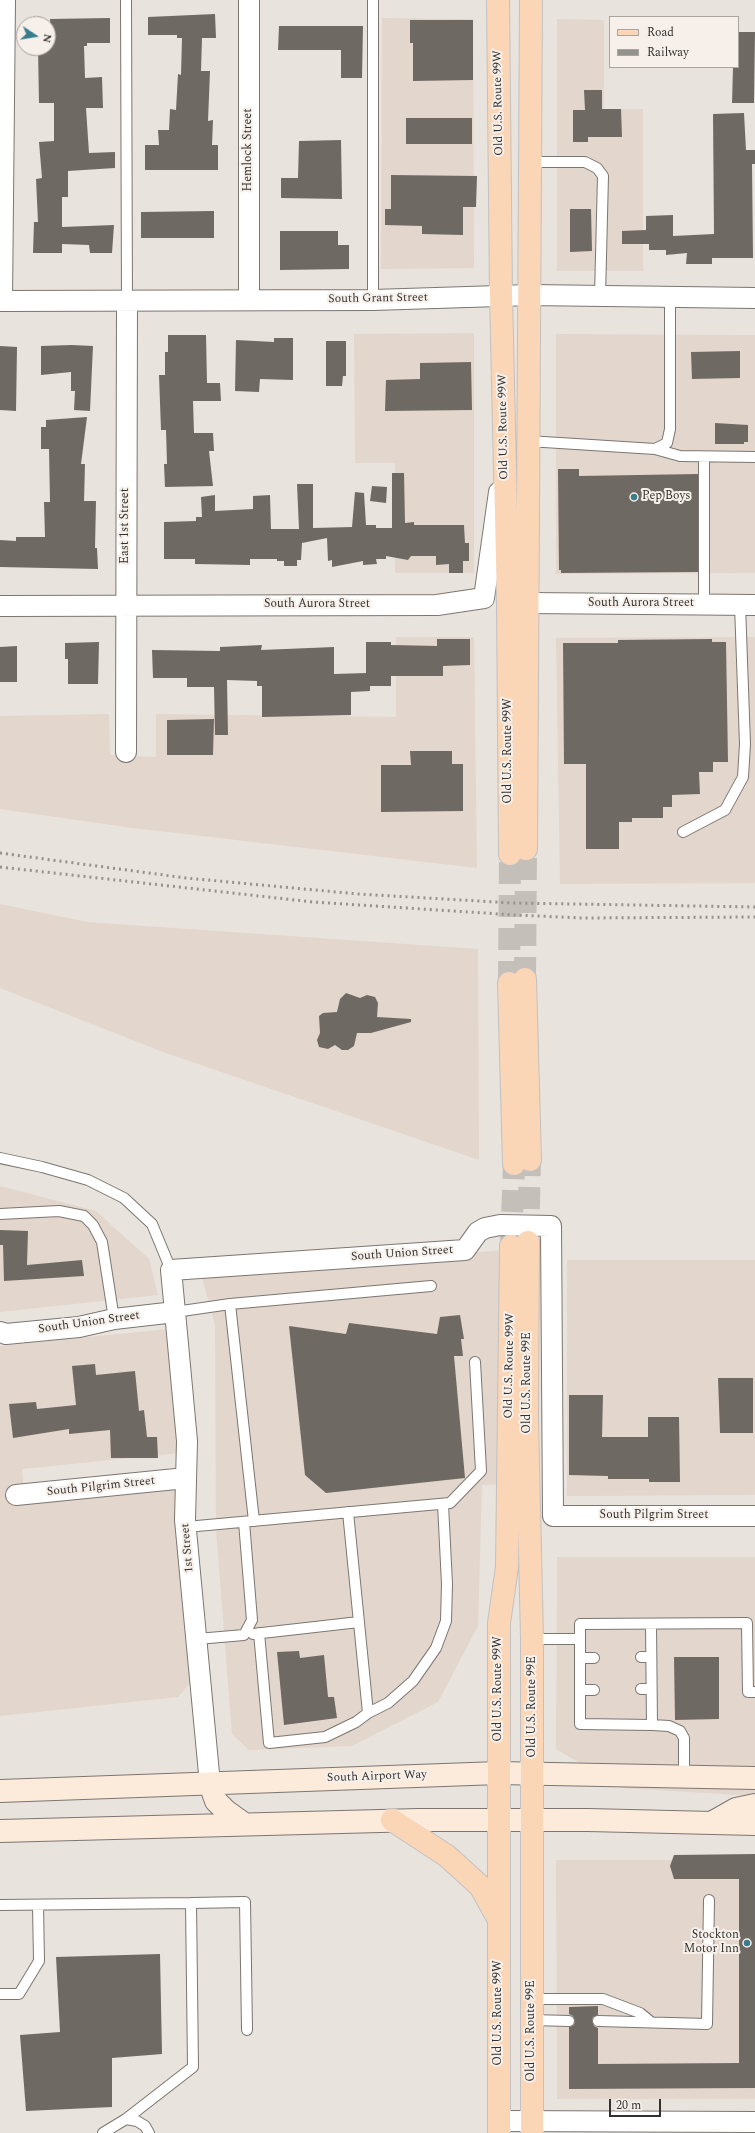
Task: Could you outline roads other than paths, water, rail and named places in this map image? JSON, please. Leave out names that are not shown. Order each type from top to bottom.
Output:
[{"type":"main road","name":"Old U.S. Route 99W","points":[[498,0],[501,296],[508,603],[518,852],[527,603],[531,0]]},
{"type":"main road","points":[[517,981],[522,1162]]},
{"type":"main road","name":"Old U.S. Route 99W","points":[[499,2127],[500,1623],[507,1567],[520,1244],[529,1281]]},
{"type":"main road","name":"Old U.S. Route 99E","points":[[529,1281],[527,1419],[532,1639],[533,1774],[532,2127]]},
{"type":"main road","name":"South Airport Way","points":[[0,1791],[499,1773],[755,1778]]},
{"type":"main road","points":[[210,1784],[216,1801],[226,1811],[244,1824]]},
{"type":"main road","points":[[710,1823],[736,1809],[755,1804]]},
{"type":"main road","points":[[392,1820],[448,1856],[480,1886],[499,1921]]},
{"type":"main road","points":[[0,1831],[392,1820],[532,1820],[755,1824]]},
{"type":"street","points":[[1,301],[5,0]]},
{"type":"street","name":"Hemlock Street","points":[[249,0],[249,300]]},
{"type":"street","name":"South Grant Street","points":[[1,301],[373,300],[530,295],[755,298]]},
{"type":"street","name":"East 1st Street","points":[[126,752],[127,300]]},
{"type":"street","name":"South Aurora Street","points":[[0,606],[437,605],[484,598],[505,450]]},
{"type":"street","name":"South Aurora Street","points":[[527,603],[747,605]]},
{"type":"street","name":"South Union Street","points":[[171,1270],[465,1250],[478,1232],[486,1228],[500,1225],[551,1226],[553,1516]]},
{"type":"street","points":[[171,1270],[175,1312]]},
{"type":"street","name":"South Union Street","points":[[0,1332],[6,1334],[79,1327],[114,1319],[175,1312]]},
{"type":"street","name":"1st Street","points":[[175,1312],[187,1441],[186,1527],[210,1784]]},
{"type":"street","name":"South Pilgrim Street","points":[[16,1495],[186,1478]]},
{"type":"street","name":"South Pilgrim Street","points":[[553,1516],[755,1516]]},
{"type":"street","points":[[499,2127],[755,2122]]},
{"type":"lane","points":[[126,0],[127,300]]},
{"type":"lane","points":[[373,0],[373,300]]},
{"type":"lane","points":[[530,162],[585,162],[597,168],[603,176],[600,296]]},
{"type":"lane","points":[[655,449],[667,443],[670,428],[670,297]]},
{"type":"lane","points":[[528,442],[655,449],[680,456],[755,457]]},
{"type":"lane","points":[[704,457],[704,604]]},
{"type":"lane","points":[[683,832],[724,810],[742,777],[745,744],[747,605]]},
{"type":"lane","points":[[0,1158],[42,1167],[88,1180],[124,1198],[152,1224],[171,1270]]},
{"type":"lane","points":[[0,1214],[59,1211],[84,1216],[93,1225],[102,1242],[114,1319]]},
{"type":"lane","points":[[175,1312],[230,1304],[431,1286]]},
{"type":"lane","points":[[230,1304],[249,1521],[252,1620],[244,1635]]},
{"type":"lane","points":[[186,1527],[450,1503],[481,1470],[475,1362]]},
{"type":"lane","points":[[259,1633],[268,1743],[325,1737],[356,1722],[368,1713],[388,1703],[413,1681],[436,1648],[446,1621],[446,1584],[442,1504]]},
{"type":"lane","points":[[348,1512],[368,1713]]},
{"type":"lane","points":[[197,1639],[358,1622]]},
{"type":"lane","points":[[684,1776],[684,1738],[680,1731],[669,1726],[580,1724],[580,1624],[747,1623],[748,1692],[755,1692]]},
{"type":"lane","points":[[651,1624],[646,1657],[652,1689],[652,1725]]},
{"type":"lane","points":[[532,1639],[580,1639]]},
{"type":"lane","points":[[580,1658],[594,1658]]},
{"type":"lane","points":[[640,1689],[652,1689]]},
{"type":"lane","points":[[580,1690],[594,1690]]},
{"type":"lane","points":[[598,2021],[707,2024],[708,1900]]},
{"type":"lane","points":[[0,1905],[245,1902],[247,2030]]},
{"type":"lane","points":[[103,2133],[126,2119],[193,2067],[191,1903]]},
{"type":"lane","points":[[0,1994],[18,1994],[38,1961],[38,1905]]},
{"type":"lane","points":[[532,2009],[603,1999],[640,2013],[651,2022]]},
{"type":"lane","points":[[532,2009],[569,2021]]},
{"type":"lane","points":[[126,2119],[137,2121],[145,2126],[149,2133]]},
{"type":"tunnel","points":[[525,979],[526,849]]},
{"type":"tunnel","points":[[509,983],[510,854]]},
{"type":"tunnel","points":[[528,1242],[530,1160]]},
{"type":"tunnel","points":[[511,1245],[514,1164]]},
{"type":"railway","points":[[0,853],[186,878],[358,894],[513,903],[755,907]]},
{"type":"railway","points":[[0,867],[313,902],[582,918],[755,917]]},
{"type":"place","name":"Pep Boys","points":[[634,497]]},
{"type":"place","name":"Stockton Motor Inn","points":[[747,1943]]}]
